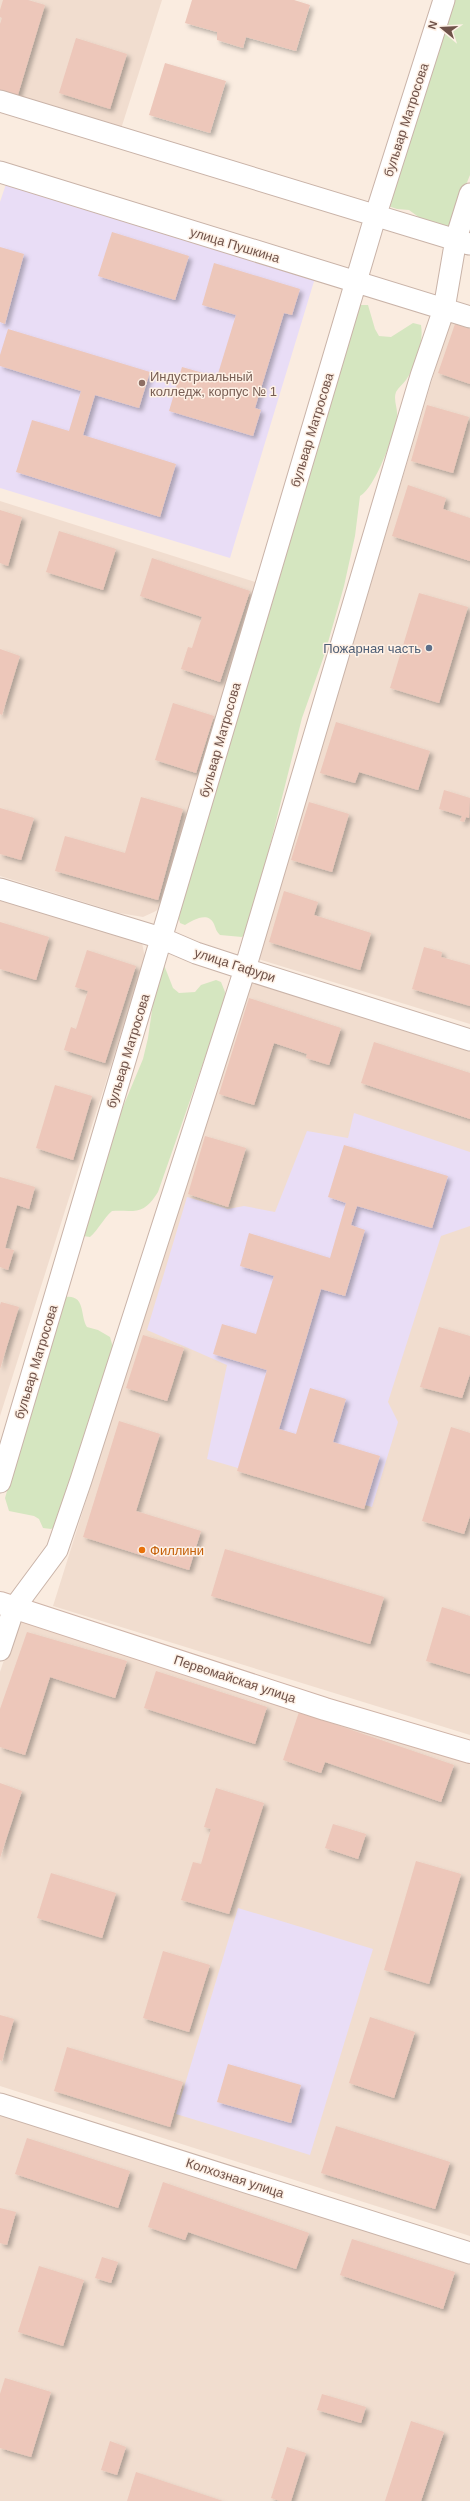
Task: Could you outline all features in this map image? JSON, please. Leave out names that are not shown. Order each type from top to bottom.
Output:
[{"type":"street","name":"бульвар Матросова","points":[[0,1482],[376,214],[444,0]]},
{"type":"street","points":[[0,100],[376,214],[463,242]]},
{"type":"street","name":"улица Пушкина","points":[[0,172],[470,317]]},
{"type":"street","points":[[0,1650],[7,1606],[57,1550],[246,969],[419,383],[444,309],[463,242],[470,194]]},
{"type":"street","name":"улица Гафури","points":[[0,890],[161,938],[196,953],[470,1040]]},
{"type":"street","name":"Первомайская улица","points":[[7,1606],[325,1709],[470,1752]]},
{"type":"street","name":"Колхозная улица","points":[[0,2104],[470,2253]]},
{"type":"shaded area","points":[[0,0],[162,0],[120,132],[0,95]]},
{"type":"shaded area","name":"Индустриальный колледж, корпус № 1","points":[[6,184],[315,278],[230,558],[0,488],[0,202]]},
{"type":"shaded area","points":[[451,317],[470,323],[470,1024],[258,959]]},
{"type":"shaded area","points":[[0,501],[258,583],[164,903],[156,911],[143,917],[119,913],[0,876]]},
{"type":"shaded area","points":[[0,895],[133,935],[142,943],[145,958],[0,1416]]},
{"type":"shaded area","points":[[249,982],[470,1049],[470,1735],[53,1606]]},
{"type":"shaded area","points":[[354,1113],[470,1152],[470,1226],[441,1236],[388,1402],[398,1422],[372,1507],[207,1459],[227,1365],[147,1330],[187,1197],[228,1209],[244,1206],[275,1212],[307,1131],[348,1138]]},
{"type":"shaded area","points":[[18,1618],[470,1758],[470,2236],[0,2086],[0,1672]]},
{"type":"shaded area","points":[[238,1908],[373,1949],[310,2155],[176,2114]]},
{"type":"shaded area","points":[[0,2115],[470,2260],[470,2501],[0,2501]]},
{"type":"green space","points":[[452,0],[470,0],[470,175],[447,231],[424,221],[409,210],[397,209],[388,206]]},
{"type":"green space","points":[[360,305],[368,305],[375,329],[379,336],[391,337],[413,323],[421,325],[422,332],[420,346],[416,361],[410,374],[396,392],[395,398],[397,416],[383,460],[372,483],[360,496],[355,536],[344,586],[325,653],[302,718],[249,929],[242,937],[220,935],[214,924],[208,918],[200,918],[185,925],[180,923],[177,912]]},
{"type":"green space","points":[[164,965],[173,988],[179,993],[195,992],[201,985],[216,980],[221,982],[225,992],[224,1003],[158,1192],[153,1200],[143,1208],[133,1211],[112,1211],[90,1237],[83,1236],[110,1138],[143,1059],[148,1038],[157,976]]},
{"type":"green space","points":[[66,1297],[77,1299],[80,1303],[87,1327],[98,1330],[110,1337],[114,1351],[93,1406],[82,1448],[56,1526],[51,1529],[43,1528],[39,1519],[34,1516],[9,1511],[5,1498],[61,1305]]},
{"type":"building","points":[[3,0],[28,0],[45,5],[17,98],[0,93],[0,24],[2,18],[0,17],[0,10]]},
{"type":"building","points":[[192,0],[294,0],[310,5],[296,51],[246,37],[243,48],[217,40],[217,32],[185,23]]},
{"type":"building","points":[[76,38],[127,54],[110,109],[59,93]]},
{"type":"building","points":[[165,63],[226,81],[210,133],[149,115]]},
{"type":"building","points":[[112,232],[189,256],[175,300],[98,276]]},
{"type":"building","points":[[0,247],[24,254],[5,324],[0,322]]},
{"type":"building","points":[[214,263],[300,289],[292,315],[284,313],[255,408],[261,410],[253,436],[169,411],[182,367],[217,377],[236,315],[202,305]]},
{"type":"building","points":[[455,324],[470,329],[470,384],[438,373]]},
{"type":"building","points":[[8,329],[150,372],[139,408],[95,395],[83,435],[176,464],[160,517],[16,472],[32,420],[69,431],[81,391],[0,366],[0,355]]},
{"type":"building","points":[[427,405],[469,417],[453,473],[411,461]]},
{"type":"building","points":[[408,485],[446,498],[443,509],[470,518],[470,561],[392,536]]},
{"type":"building","points":[[0,510],[22,517],[8,566],[0,563]]},
{"type":"building","points":[[59,531],[116,549],[103,590],[46,572]]},
{"type":"building","points":[[152,558],[250,591],[220,682],[181,669],[188,647],[192,648],[202,617],[140,596]]},
{"type":"building","name":"Пожарная часть","points":[[419,593],[468,607],[439,703],[390,688]]},
{"type":"building","points":[[0,649],[20,656],[2,715],[0,714]]},
{"type":"building","points":[[173,703],[214,716],[196,773],[155,760]]},
{"type":"building","points":[[336,722],[430,751],[418,790],[359,772],[355,783],[320,773]]},
{"type":"building","points":[[444,790],[470,798],[469,818],[466,817],[464,822],[460,821],[462,816],[439,809]]},
{"type":"building","points":[[141,797],[183,809],[158,900],[55,871],[65,836],[125,853]]},
{"type":"building","points":[[309,802],[349,814],[332,872],[291,860]]},
{"type":"building","points":[[0,808],[34,818],[21,860],[0,854]]},
{"type":"building","points":[[284,891],[318,902],[314,915],[371,933],[360,970],[269,942]]},
{"type":"building","points":[[0,922],[49,937],[36,980],[0,969]]},
{"type":"building","points":[[424,947],[442,952],[441,957],[470,965],[470,1006],[412,989]]},
{"type":"building","points":[[87,950],[136,966],[105,1063],[64,1050],[71,1027],[76,1029],[88,991],[75,987]]},
{"type":"building","points":[[249,998],[341,1028],[329,1065],[306,1058],[307,1054],[274,1043],[254,1105],[219,1094]]},
{"type":"building","points":[[374,1042],[470,1073],[470,1119],[361,1083]]},
{"type":"building","points":[[55,1085],[92,1096],[73,1160],[36,1148]]},
{"type":"building","points":[[205,1136],[246,1148],[228,1207],[188,1194]]},
{"type":"building","points":[[344,1145],[448,1176],[432,1228],[357,1206],[351,1225],[365,1230],[345,1296],[321,1289],[279,1429],[296,1434],[310,1388],[346,1399],[333,1442],[380,1456],[364,1509],[237,1471],[267,1370],[213,1354],[222,1324],[256,1334],[274,1276],[240,1266],[249,1233],[330,1258],[346,1203],[328,1197]]},
{"type":"building","points":[[0,1177],[35,1187],[29,1209],[17,1205],[5,1248],[14,1250],[8,1270],[0,1267]]},
{"type":"building","points":[[1,1302],[19,1307],[0,1369],[0,1305]]},
{"type":"building","points":[[439,1327],[470,1336],[470,1374],[462,1398],[420,1387]]},
{"type":"building","points":[[143,1335],[184,1348],[167,1401],[126,1388]]},
{"type":"building","points":[[119,1421],[160,1434],[136,1511],[201,1531],[189,1570],[83,1537]]},
{"type":"building","points":[[451,1427],[470,1433],[470,1516],[464,1534],[422,1521]]},
{"type":"building","points":[[225,1549],[384,1597],[370,1644],[211,1596]]},
{"type":"building","points":[[442,1607],[470,1616],[470,1674],[426,1661]]},
{"type":"building","points":[[27,1632],[127,1661],[115,1698],[50,1677],[25,1755],[0,1747],[0,1709]]},
{"type":"building","points":[[156,1671],[267,1707],[255,1744],[144,1708]]},
{"type":"building","points":[[299,1712],[454,1765],[441,1802],[325,1762],[321,1773],[283,1760]]},
{"type":"building","points":[[0,1783],[22,1791],[0,1858]]},
{"type":"building","points":[[216,1788],[264,1803],[229,1914],[181,1900],[193,1862],[201,1864],[211,1829],[204,1827]]},
{"type":"building","points":[[333,1824],[366,1834],[358,1859],[325,1848]]},
{"type":"building","points":[[416,1861],[461,1874],[429,1984],[384,1970]]},
{"type":"building","points":[[51,1873],[116,1893],[102,1938],[37,1918]]},
{"type":"building","points":[[163,1951],[210,1965],[189,2032],[143,2018]]},
{"type":"building","points":[[0,2015],[14,2019],[2,2061],[0,2060]]},
{"type":"building","points":[[370,2017],[415,2032],[394,2098],[349,2083]]},
{"type":"building","points":[[67,2047],[183,2082],[170,2127],[54,2091]]},
{"type":"building","points":[[228,2064],[301,2085],[291,2123],[217,2102]]},
{"type":"building","points":[[336,2126],[450,2162],[435,2209],[321,2173]]},
{"type":"building","points":[[27,2138],[130,2171],[118,2208],[15,2174]]},
{"type":"building","points":[[163,2182],[309,2233],[296,2269],[188,2232],[185,2240],[148,2227]]},
{"type":"building","points":[[0,2208],[16,2212],[7,2245],[0,2243]]},
{"type":"building","points":[[352,2239],[455,2272],[443,2309],[340,2275]]},
{"type":"building","points":[[102,2257],[118,2262],[111,2283],[95,2278]]},
{"type":"building","points":[[39,2266],[84,2280],[63,2346],[18,2332]]},
{"type":"building","points":[[5,2378],[51,2392],[31,2457],[0,2448],[0,2394]]},
{"type":"building","points":[[322,2394],[366,2407],[361,2423],[317,2410]]},
{"type":"building","points":[[411,2421],[444,2432],[421,2501],[385,2501]]},
{"type":"building","points":[[110,2441],[126,2447],[117,2475],[101,2470]]},
{"type":"building","points":[[287,2447],[306,2453],[291,2501],[280,2501],[271,2498]]},
{"type":"building","points":[[136,2472],[223,2501],[127,2501]]},
{"type":"place","name":"Индустриальный колледж, корпус № 1","points":[[142,383]]},
{"type":"place","name":"Пожарная часть","points":[[429,648]]},
{"type":"place","name":"Филлини","points":[[142,1550]]}]
